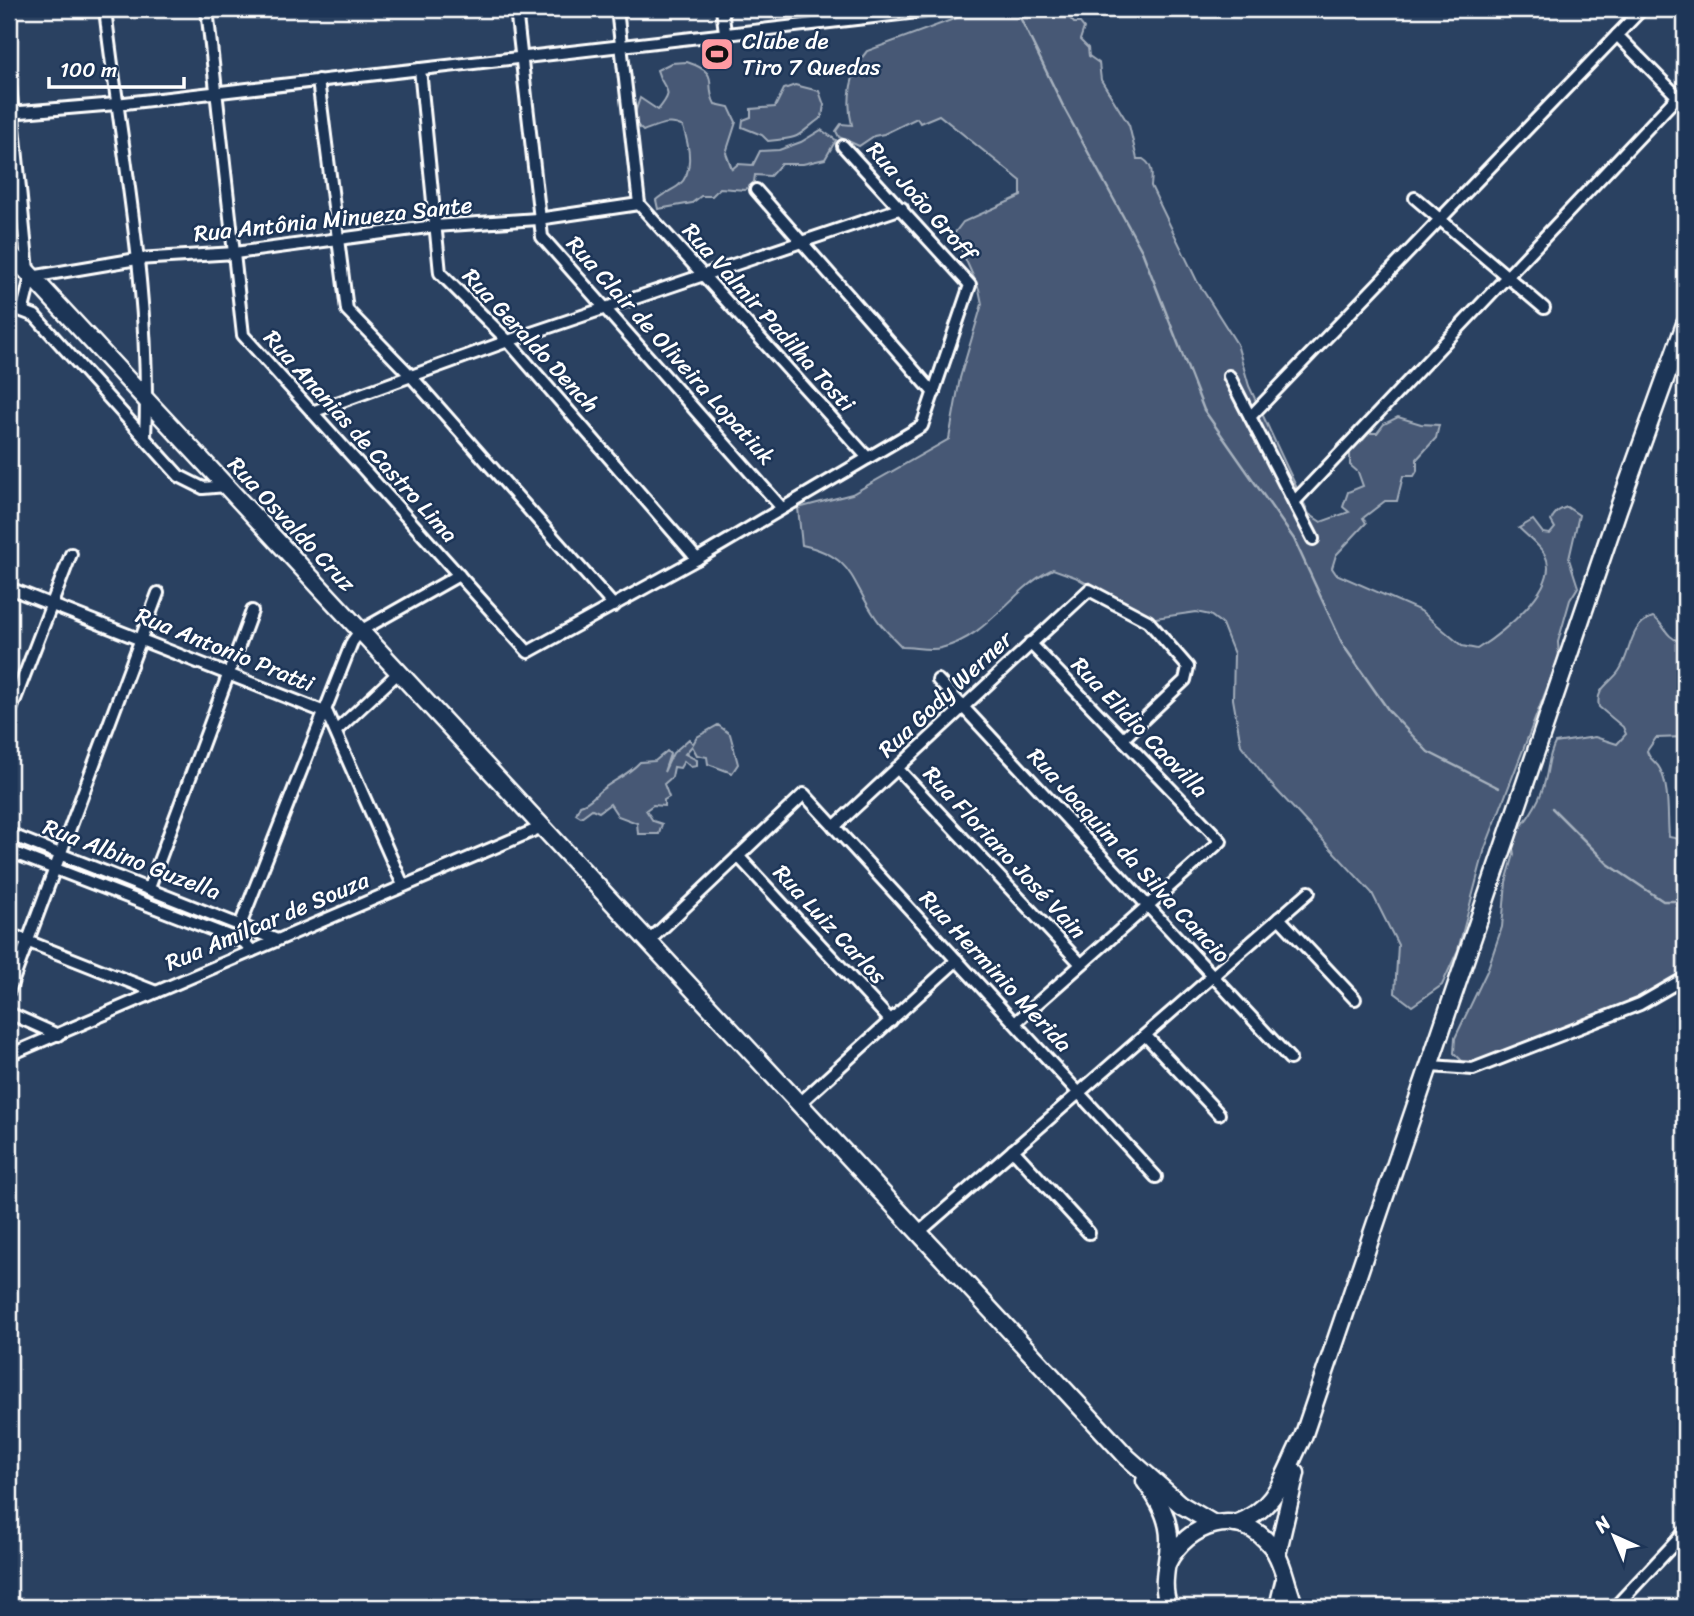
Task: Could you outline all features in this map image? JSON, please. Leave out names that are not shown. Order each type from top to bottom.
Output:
[{"type":"highway","name":"Rua Osvaldo Cruz","points":[[9,252],[800,1103],[917,1234],[1127,1457]]},
{"type":"highway","points":[[1235,1524],[1252,1518],[1270,1503],[1279,1490],[1303,1437],[1653,410],[1685,324]]},
{"type":"highway","points":[[1277,1555],[1303,1437]]},
{"type":"highway","points":[[1127,1457],[1180,1504],[1214,1524]]},
{"type":"highway","points":[[1127,1457],[1163,1511],[1169,1539],[1164,1588],[1169,1607]]},
{"type":"highway","points":[[1167,1564],[1185,1537],[1214,1524],[1235,1524],[1255,1531],[1277,1555],[1295,1607]]},
{"type":"highway","points":[[1278,1607],[1284,1579]]},
{"type":"street","points":[[105,9],[137,259],[147,402],[145,437]]},
{"type":"street","name":"Rua Ananias de Castro Lima","points":[[207,9],[243,335],[528,652],[614,606]]},
{"type":"street","name":"Rua Clair de Oliveira Lopatiuk","points":[[516,9],[542,237],[781,507]]},
{"type":"street","points":[[617,9],[639,204]]},
{"type":"street","points":[[722,9],[725,32]]},
{"type":"street","points":[[821,9],[822,22]]},
{"type":"street","points":[[11,113],[116,104],[318,79],[620,47],[725,32],[944,9]]},
{"type":"street","points":[[1250,417],[1642,9]]},
{"type":"street","points":[[1294,502],[1507,276],[1681,101],[1618,35]]},
{"type":"street","name":"Rua Geraldo Dench","points":[[420,69],[440,273],[508,341],[697,559]]},
{"type":"street","points":[[9,75],[30,275],[23,309]]},
{"type":"street","points":[[318,79],[347,310],[410,375],[614,606],[918,430],[934,393],[756,190]]},
{"type":"street","name":"Rua João Groff","points":[[842,145],[970,285],[934,393]]},
{"type":"street","points":[[1415,198],[1544,308]]},
{"type":"street","name":"Rua Antônia Minueza Sante","points":[[30,275],[137,259],[235,253],[435,226],[538,219],[639,204]]},
{"type":"street","name":"Rua Valmir Padilha Tosti","points":[[639,204],[868,458]]},
{"type":"street","points":[[312,412],[508,341],[608,310],[902,208]]},
{"type":"street","points":[[9,306],[23,309],[35,316],[179,475],[203,488],[226,486]]},
{"type":"street","points":[[1229,376],[1313,539]]},
{"type":"street","points":[[9,715],[71,554]]},
{"type":"street","points":[[241,923],[327,713],[352,642],[360,631],[459,575]]},
{"type":"street","name":"Rua Antonio Pratti","points":[[9,587],[327,713],[337,730],[403,886]]},
{"type":"street","name":"Rua Gody Werner","points":[[834,827],[1083,592],[1093,591],[1149,621],[1188,667],[1185,680],[1123,739]]},
{"type":"street","points":[[9,991],[158,593]]},
{"type":"street","points":[[149,888],[252,611]]},
{"type":"street","name":"Rua Elidio Caovilla","points":[[1030,643],[1221,841],[1147,906]]},
{"type":"street","points":[[337,730],[399,672]]},
{"type":"street","name":"Rua Joaquim da Silva Cancio","points":[[938,681],[1290,1059]]},
{"type":"street","name":"Rua Floriano José Vain","points":[[897,768],[1081,964]]},
{"type":"street","name":"Rua Herminio Merida","points":[[738,856],[804,794],[1156,1177]]},
{"type":"street","name":"Rua Amílcar de Souza","points":[[9,1055],[542,827]]},
{"type":"street","name":"Rua Albino Guzella","points":[[9,834],[241,923],[277,940]]},
{"type":"street","name":"Rua Albino Guzella","points":[[9,851],[244,943],[252,951]]},
{"type":"street","points":[[649,941],[738,856]]},
{"type":"street","name":"Rua Luiz Carlos","points":[[738,856],[891,1021]]},
{"type":"street","points":[[917,1234],[1308,892]]},
{"type":"street","points":[[1015,1023],[1147,906]]},
{"type":"street","points":[[1279,918],[1355,999]]},
{"type":"street","points":[[9,934],[156,992]]},
{"type":"street","points":[[800,1103],[957,960]]},
{"type":"street","points":[[1430,1066],[1458,1069],[1486,1064],[1640,1004],[1685,978]]},
{"type":"street","points":[[9,1013],[58,1035]]},
{"type":"street","points":[[1146,1036],[1219,1114]]},
{"type":"street","points":[[1013,1150],[1089,1233]]},
{"type":"street","points":[[1615,1607],[1685,1532]]},
{"type":"shaded area","points":[[981,9],[1062,9],[1074,23],[1080,23],[1084,28],[1080,40],[1088,48],[1089,56],[1099,63],[1101,80],[1129,125],[1137,159],[1143,159],[1151,168],[1151,186],[1197,281],[1237,344],[1249,386],[1309,514],[1321,522],[1349,512],[1343,507],[1348,492],[1363,486],[1358,472],[1350,465],[1350,449],[1357,438],[1363,440],[1369,433],[1377,433],[1384,424],[1398,417],[1421,424],[1439,425],[1436,438],[1417,459],[1414,476],[1403,476],[1397,501],[1385,501],[1363,518],[1366,523],[1336,555],[1332,568],[1336,574],[1421,611],[1462,646],[1477,649],[1514,621],[1545,581],[1548,567],[1545,555],[1519,528],[1533,520],[1543,533],[1550,534],[1555,528],[1551,521],[1559,511],[1567,507],[1579,515],[1569,559],[1578,587],[1570,600],[1558,642],[1559,657],[1485,848],[1458,950],[1442,985],[1412,1006],[1395,993],[1398,945],[1372,893],[1270,783],[1241,745],[1233,699],[1234,654],[1222,624],[1210,615],[1196,612],[1149,619],[1075,577],[1053,569],[1025,588],[973,634],[958,642],[937,649],[902,647],[879,622],[842,564],[832,556],[802,545],[798,508],[852,494],[949,439],[960,378],[982,304],[979,289],[954,234],[963,222],[1021,196],[1021,181],[939,115],[920,123],[917,118],[874,136],[859,146],[839,137],[836,131],[841,124],[852,125],[849,106],[853,76],[867,51]]},
{"type":"shaded area","points":[[687,62],[698,66],[709,75],[715,104],[729,107],[736,122],[726,153],[732,169],[738,164],[753,165],[760,151],[779,150],[801,142],[821,130],[836,140],[825,159],[803,164],[781,164],[770,176],[755,175],[754,182],[745,190],[720,188],[712,196],[701,196],[692,203],[658,209],[656,200],[679,185],[687,173],[687,142],[683,127],[678,125],[663,124],[643,131],[636,123],[635,112],[640,98],[658,110],[667,97],[667,90],[657,70],[671,63]]},
{"type":"shaded area","points":[[795,85],[819,91],[824,105],[822,117],[799,135],[780,140],[768,141],[762,135],[742,127],[743,120],[751,117],[751,109],[775,107],[784,89]]},
{"type":"shaded area","points":[[1653,617],[1671,637],[1679,641],[1685,620],[1685,737],[1656,738],[1647,751],[1663,777],[1669,837],[1685,840],[1685,976],[1650,996],[1493,1058],[1465,1064],[1454,1053],[1455,1038],[1487,971],[1502,927],[1506,882],[1514,854],[1511,839],[1540,797],[1555,743],[1595,737],[1617,744],[1626,734],[1623,727],[1599,707],[1599,695],[1619,671],[1639,626]]},
{"type":"shaded area","points":[[718,725],[730,734],[738,764],[732,773],[708,764],[707,757],[697,755],[692,746],[685,754],[697,760],[697,766],[691,767],[684,761],[680,768],[674,767],[672,777],[664,784],[669,797],[664,800],[664,806],[653,805],[646,810],[653,821],[662,824],[659,834],[638,834],[637,823],[618,816],[610,804],[599,812],[592,809],[581,817],[576,814],[580,805],[640,762],[655,761],[667,751],[670,754],[664,772],[673,753],[689,739],[693,744],[697,737]]},
{"type":"waterway","points":[[1016,9],[1065,110],[1142,251],[1204,410],[1294,539],[1343,645],[1389,711],[1428,752],[1499,788]]},
{"type":"waterway","points":[[1552,808],[1608,864],[1663,901],[1685,901]]},
{"type":"place","name":"Clube de Tiro 7 Quedas","points":[[717,54]]}]
